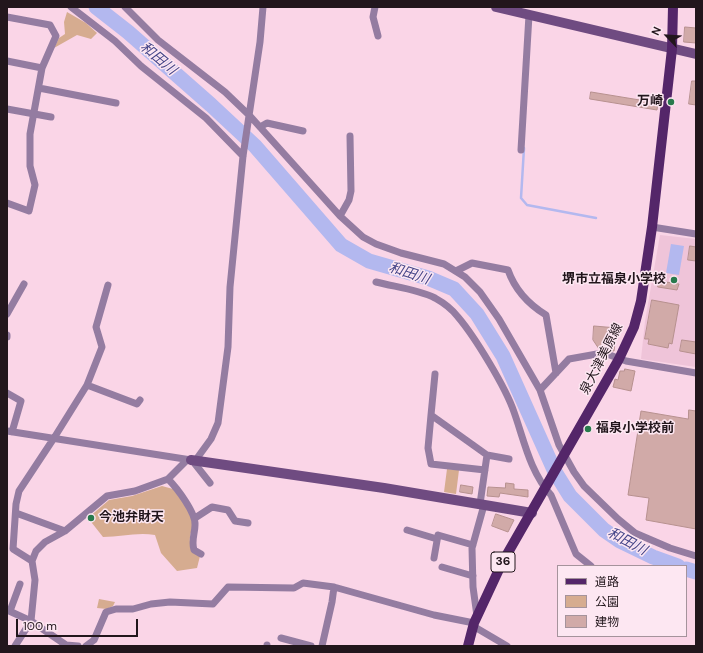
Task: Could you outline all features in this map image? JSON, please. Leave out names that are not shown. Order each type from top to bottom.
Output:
[{"type":"main road","name":"泉大津美原線","points":[[468,646],[475,622],[502,563],[619,359],[634,327],[641,301],[652,227],[672,49],[673,7]]},
{"type":"street","points":[[71,7],[115,41],[141,66],[206,118],[243,154]]},
{"type":"street","points":[[124,7],[158,40],[225,92],[250,116],[340,216],[363,237],[376,244],[444,264],[465,277],[480,292],[499,319],[540,390],[562,458],[584,486],[618,519],[635,533],[670,548],[696,556]]},
{"type":"street","points":[[15,646],[32,621],[35,580],[32,561],[36,551],[45,542],[65,531],[106,496],[135,491],[168,479],[191,460],[211,439],[218,423],[228,347],[230,287],[243,154],[250,116],[263,7]]},
{"type":"street","points":[[375,7],[373,17],[378,36]]},
{"type":"street","points":[[496,7],[696,54]]},
{"type":"street","points":[[521,150],[529,15]]},
{"type":"street","points":[[7,17],[50,25],[56,36],[42,68],[30,134],[30,166],[36,185],[29,211],[7,203]]},
{"type":"street","points":[[7,61],[42,68]]},
{"type":"street","points":[[39,88],[116,103]]},
{"type":"street","points":[[7,109],[51,117]]},
{"type":"street","points":[[260,127],[267,123],[303,130]]},
{"type":"street","points":[[340,216],[349,200],[351,191],[350,136]]},
{"type":"street","points":[[652,227],[696,234]]},
{"type":"street","points":[[456,271],[472,262],[508,270],[513,284],[525,299],[532,307],[546,315],[556,373]]},
{"type":"street","points":[[376,282],[433,298],[446,305],[458,317],[497,378],[514,410],[530,461],[547,486],[576,554],[590,565]]},
{"type":"street","points":[[7,314],[24,284]]},
{"type":"street","points":[[32,561],[10,551],[19,491],[87,385],[102,347],[96,327],[108,285]]},
{"type":"street","points":[[540,390],[568,359],[597,354],[607,354],[619,359],[696,373]]},
{"type":"street","points":[[435,374],[428,448],[431,464],[485,470]]},
{"type":"street","points":[[87,385],[137,404],[140,400]]},
{"type":"street","points":[[7,393],[21,400],[9,431],[191,460],[376,487],[532,513]]},
{"type":"street","points":[[431,415],[487,455],[509,459]]},
{"type":"street","points":[[475,622],[473,545],[482,504],[487,455]]},
{"type":"street","points":[[191,460],[210,483]]},
{"type":"street","points":[[168,479],[175,486],[195,518],[192,544],[194,550],[201,554]]},
{"type":"street","points":[[195,518],[212,506],[228,510],[235,521],[248,523]]},
{"type":"street","points":[[16,514],[65,531]]},
{"type":"street","points":[[407,530],[437,539]]},
{"type":"street","points":[[434,558],[438,534],[473,545]]},
{"type":"street","points":[[442,567],[473,576]]},
{"type":"street","points":[[86,646],[94,640],[106,612],[116,609],[133,609],[151,604],[170,602],[213,604],[228,587],[294,588],[303,583],[334,587],[434,615],[475,622],[507,646]]},
{"type":"street","points":[[20,584],[8,610],[32,621],[66,645],[78,646]]},
{"type":"street","points":[[322,646],[334,587]]},
{"type":"street","points":[[281,638],[311,646]]},
{"type":"shaded area","name":"堺市立福泉小学校","points":[[660,235],[696,239],[696,367],[641,359],[645,321]]},
{"type":"green space","points":[[67,12],[86,23],[97,33],[91,39],[77,35],[54,48],[59,38],[65,34],[64,22]]},
{"type":"green space","points":[[447,469],[459,470],[456,494],[444,492]]},
{"type":"green space","points":[[162,486],[173,489],[191,516],[191,545],[200,556],[197,568],[177,571],[161,553],[155,535],[142,534],[103,537],[88,518],[109,500],[132,496]]},
{"type":"green space","points":[[99,599],[115,602],[113,606],[107,609],[97,608]]},
{"type":"water","points":[[671,244],[684,246],[679,275],[666,273]]},
{"type":"building","points":[[685,27],[696,28],[696,43],[684,42]]},
{"type":"building","points":[[692,81],[696,81],[696,105],[689,104]]},
{"type":"building","points":[[591,92],[658,103],[657,110],[590,99]]},
{"type":"building","points":[[690,246],[696,247],[696,261],[688,260]]},
{"type":"building","points":[[659,281],[679,284],[677,290],[658,287]]},
{"type":"building","points":[[652,300],[679,305],[672,344],[669,343],[668,348],[648,344],[649,339],[645,339]]},
{"type":"building","points":[[594,326],[617,328],[614,351],[599,349],[593,340]]},
{"type":"building","points":[[682,340],[696,342],[696,354],[680,351]]},
{"type":"building","points":[[625,369],[635,371],[631,391],[613,387],[615,379],[618,380],[620,371],[624,371]]},
{"type":"building","points":[[689,410],[696,411],[696,529],[646,520],[649,498],[628,495],[641,411],[688,419]]},
{"type":"building","points":[[506,483],[514,484],[514,489],[528,490],[528,497],[500,493],[499,497],[487,496],[488,487],[505,488]]},
{"type":"building","points":[[461,485],[473,487],[472,494],[460,492]]},
{"type":"building","points":[[496,514],[514,520],[508,532],[492,526]]},
{"type":"waterway","name":"和田川","points":[[96,7],[128,32],[255,146],[341,245],[369,261],[428,278],[454,289],[477,314],[503,356],[555,472],[570,496],[604,530],[620,541],[653,557],[675,565]]},
{"type":"waterway","points":[[524,148],[521,198],[527,205],[596,218]]},
{"type":"waterway","name":"和田川","points":[[687,569],[696,572]]},
{"type":"place","name":"万崎","points":[[671,102]]},
{"type":"place","name":"堺市立福泉小学校","points":[[674,280]]},
{"type":"place","name":"福泉小学校前","points":[[588,429]]},
{"type":"place","name":"今池弁財天","points":[[91,518]]}]
